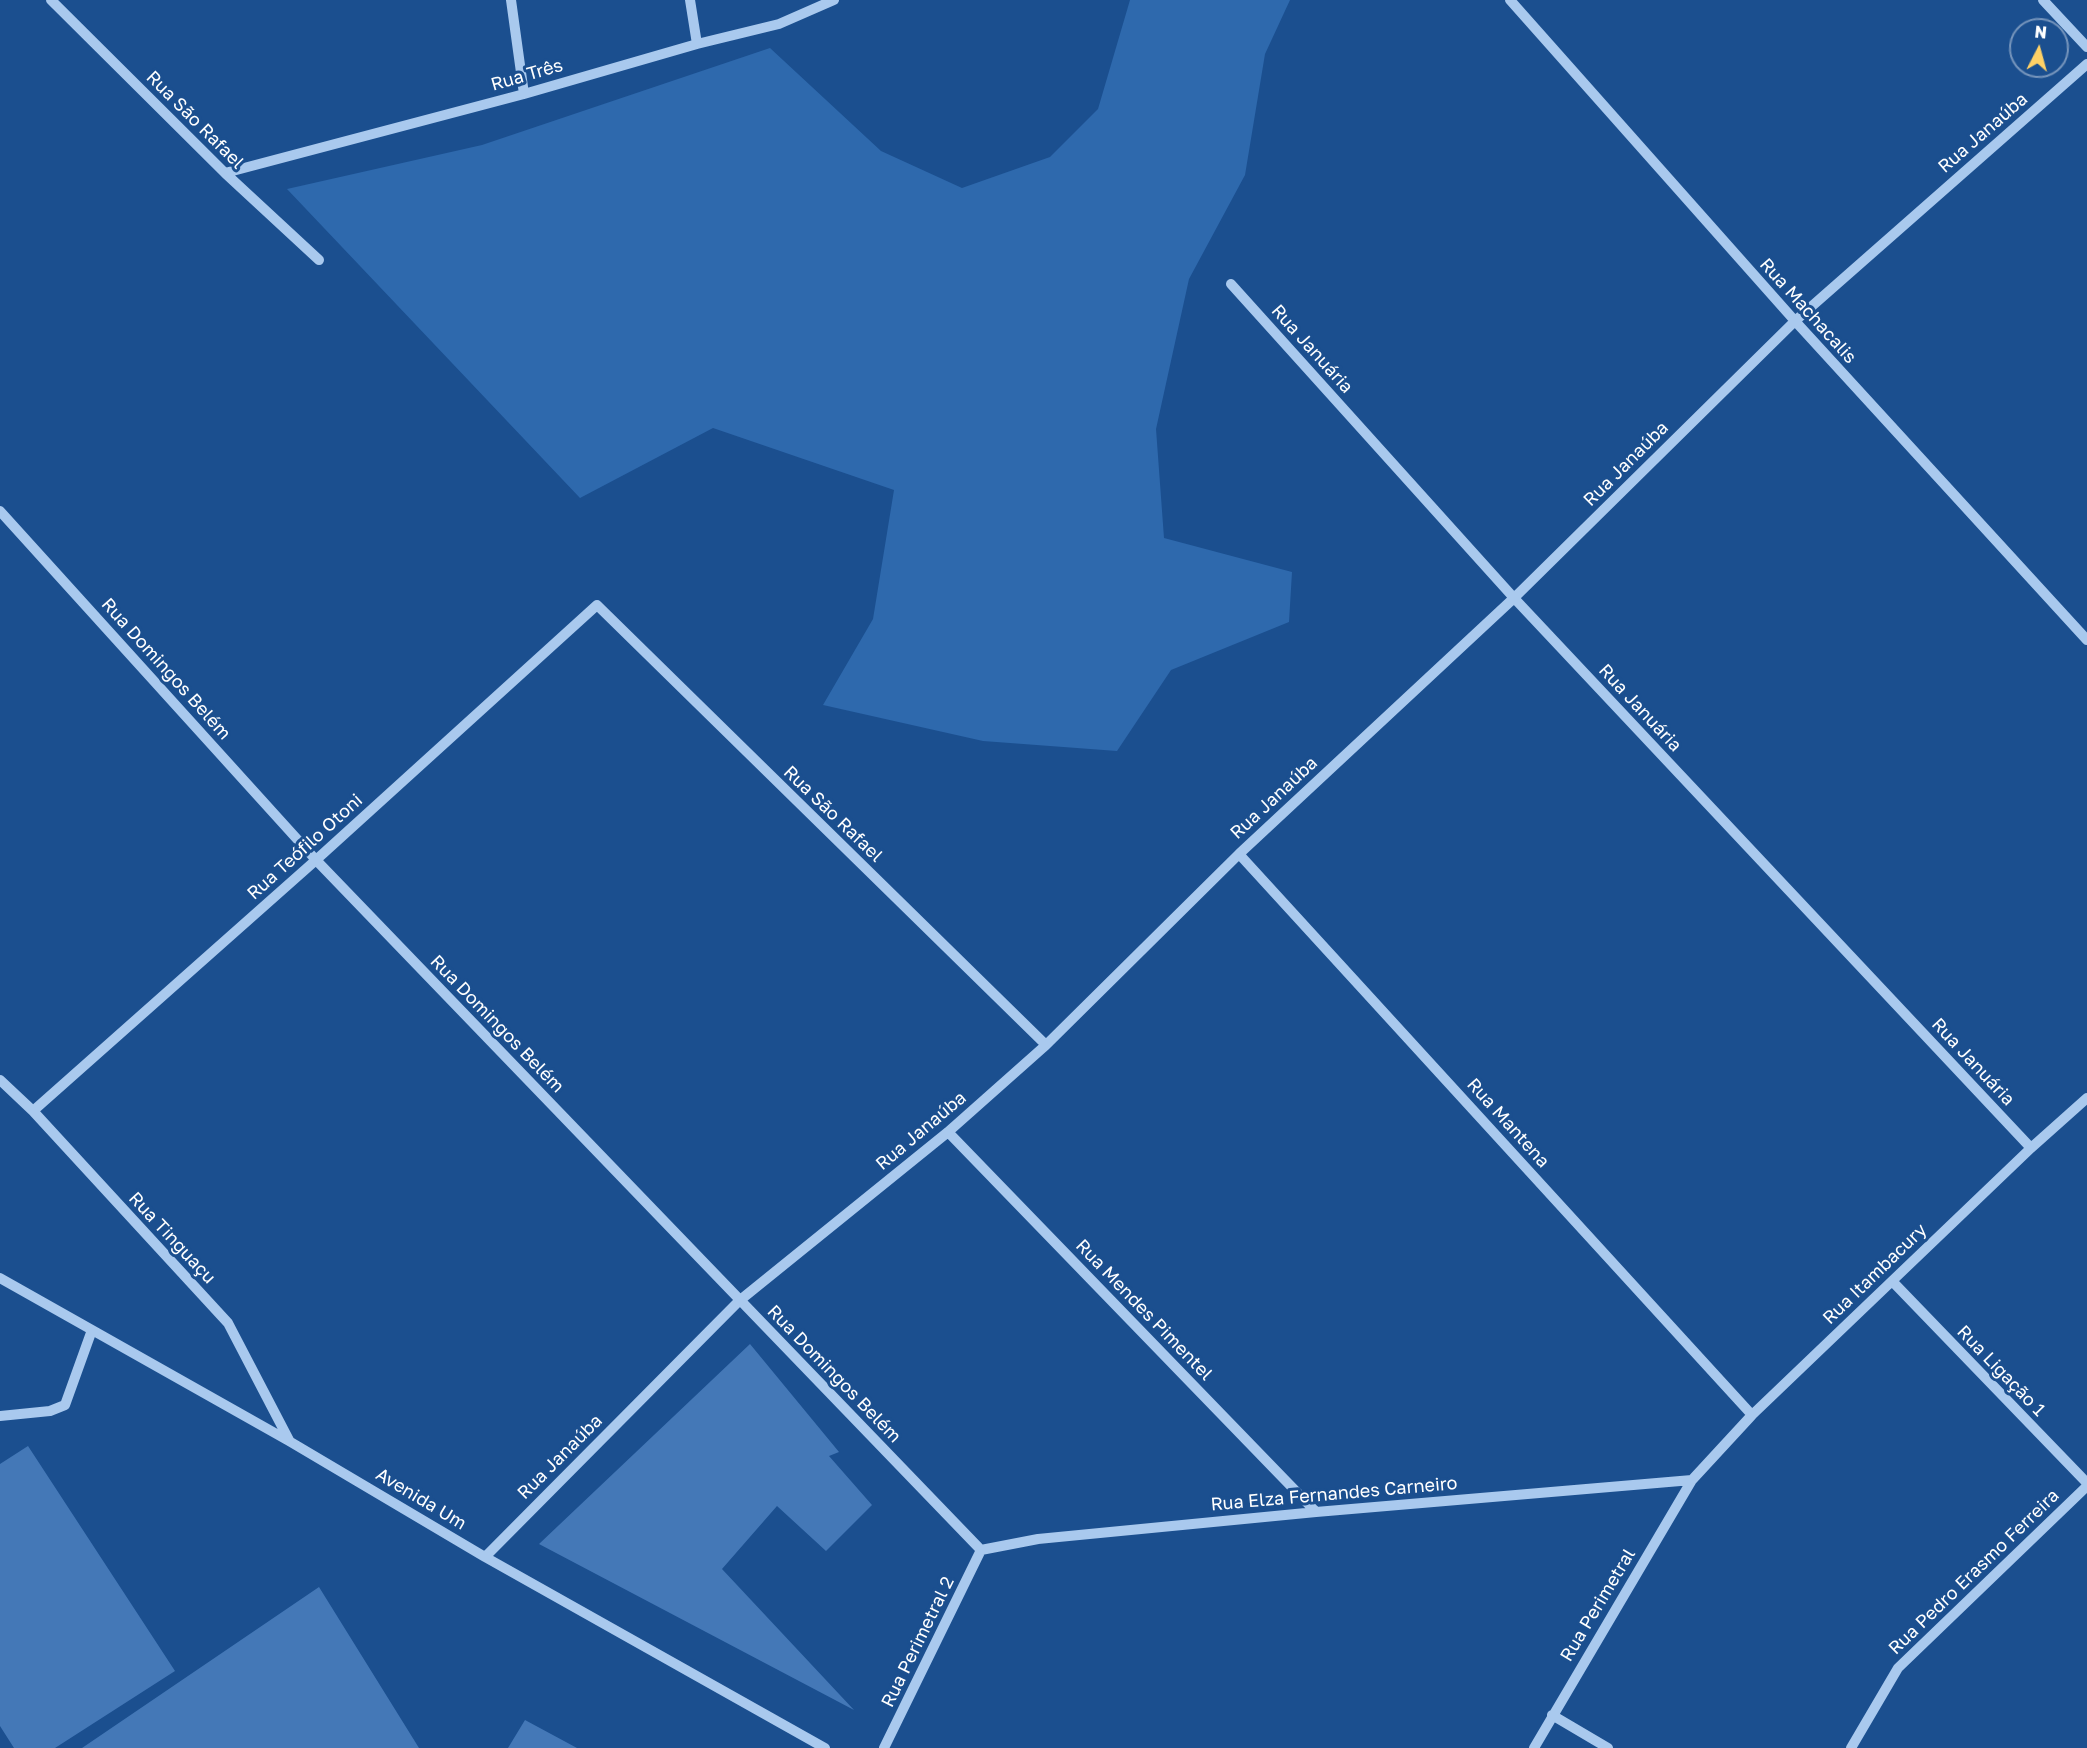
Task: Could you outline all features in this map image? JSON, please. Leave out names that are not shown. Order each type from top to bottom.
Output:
[{"type":"street","name":"Rua São Rafael","points":[[51,0],[225,173],[320,260]]},
{"type":"street","points":[[511,0],[524,94]]},
{"type":"street","points":[[690,0],[697,44]]},
{"type":"street","name":"Rua Três","points":[[225,173],[524,94],[697,44],[779,24],[834,0]]},
{"type":"street","name":"Rua Machacalis","points":[[1510,0],[1795,321],[2087,640]]},
{"type":"street","points":[[2043,0],[2087,47]]},
{"type":"street","name":"Rua Janaúba","points":[[485,1557],[739,1301],[948,1131],[1046,1045],[1239,854],[1514,598],[1795,321],[2087,64]]},
{"type":"street","name":"Rua Januária","points":[[1231,284],[1514,598],[2031,1148]]},
{"type":"street","name":"Rua Domingos Belém","points":[[0,511],[316,860],[981,1550]]},
{"type":"street","name":"Rua São Rafael","points":[[597,605],[1046,1045]]},
{"type":"street","name":"Rua Teófilo Otoni","points":[[33,1110],[316,860],[597,605]]},
{"type":"street","name":"Rua Mantena","points":[[1239,854],[1752,1415]]},
{"type":"street","name":"Rua Tinguaçu","points":[[0,1080],[33,1110],[228,1323],[289,1441]]},
{"type":"street","name":"Rua Itambacury","points":[[1692,1480],[1752,1415],[2031,1148],[2086,1101]]},
{"type":"street","name":"Rua Mendes Pimentel","points":[[948,1131],[1316,1512]]},
{"type":"street","name":"Avenida Um","points":[[0,1278],[289,1441],[485,1557],[825,1748]]},
{"type":"street","name":"Rua Ligação 1","points":[[1892,1281],[2087,1484]]},
{"type":"street","points":[[0,1416],[50,1411],[65,1405],[92,1330]]},
{"type":"street","name":"Rua Elza Fernandes Carneiro","points":[[981,1550],[1038,1539],[1316,1512],[1692,1480]]},
{"type":"street","name":"Rua Perimetral","points":[[1534,1748],[1692,1480]]},
{"type":"street","name":"Rua Pedro Erasmo Ferreira","points":[[1851,1748],[1898,1668],[2087,1484]]},
{"type":"street","name":"Rua Perimetral 2","points":[[884,1748],[981,1550]]},
{"type":"street","points":[[1552,1715],[1608,1748]]},
{"type":"shaded area","points":[[1130,0],[1290,0],[1265,54],[1245,175],[1189,279],[1156,429],[1164,538],[1292,572],[1289,622],[1171,670],[1117,751],[983,741],[823,705],[873,619],[894,490],[713,428],[580,498],[287,189],[482,145],[770,48],[881,151],[962,188],[1050,157],[1098,109]]},
{"type":"building","points":[[750,1344],[839,1452],[829,1456],[872,1505],[826,1551],[777,1506],[722,1569],[854,1710],[539,1544]]},
{"type":"building","points":[[28,1446],[175,1671],[55,1748],[14,1748],[0,1726],[0,1464]]},
{"type":"building","points":[[319,1587],[419,1748],[82,1748]]},
{"type":"building","points":[[525,1720],[577,1748],[508,1748]]}]
